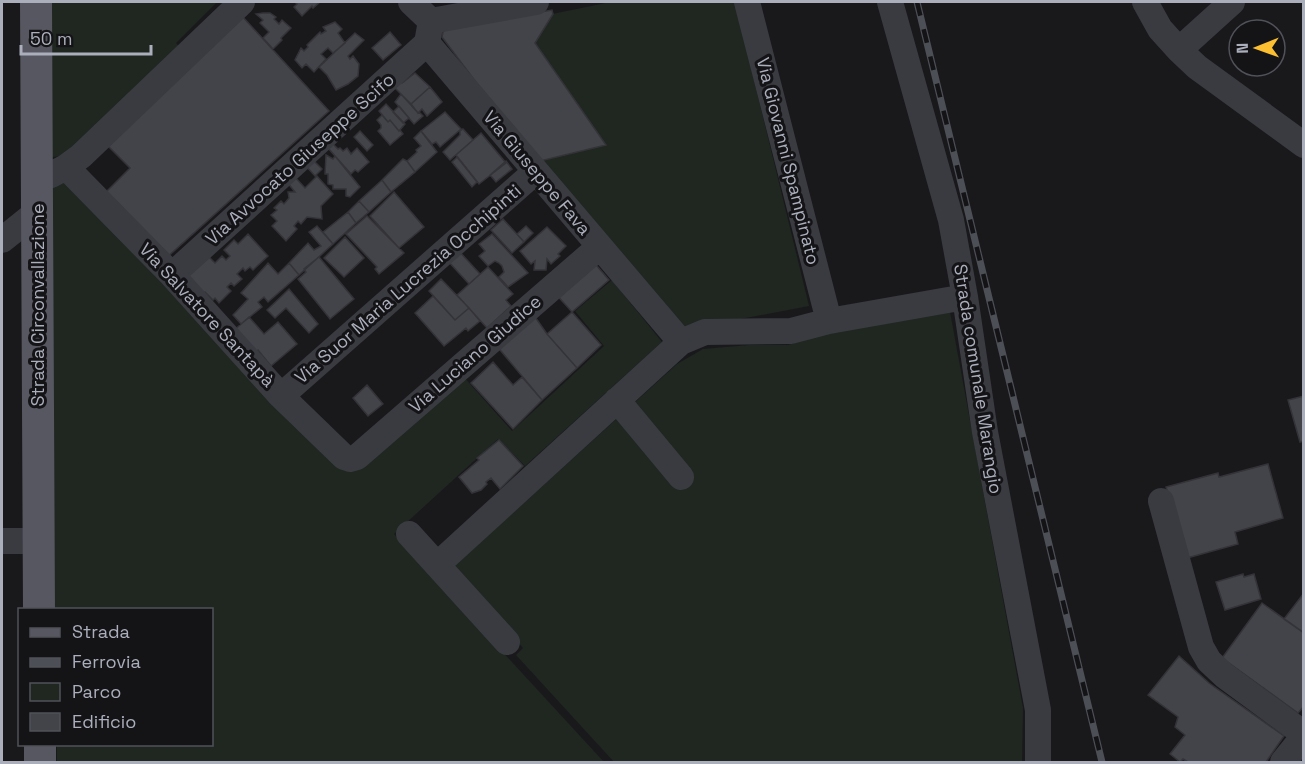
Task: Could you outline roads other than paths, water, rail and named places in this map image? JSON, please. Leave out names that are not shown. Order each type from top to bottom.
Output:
[{"type":"main road","name":"Strada Circonvallazione","points":[[36,2],[39,608]]},
{"type":"main road","points":[[40,746],[40,762]]},
{"type":"street","points":[[37,182],[66,167],[81,156],[242,2]]},
{"type":"street","name":"Via Giuseppe Fava","points":[[411,2],[429,32],[535,172],[681,342]]},
{"type":"street","points":[[429,32],[536,2]]},
{"type":"street","name":"Via Giovanni Spampinato","points":[[747,2],[829,321]]},
{"type":"street","name":"Strada comunale Marangio","points":[[890,2],[951,220],[985,432],[1038,710],[1038,762]]},
{"type":"street","points":[[1145,2],[1160,30],[1197,67],[1304,145]]},
{"type":"street","points":[[1179,50],[1232,2]]},
{"type":"street","name":"Via Avvocato Giuseppe Scifo","points":[[172,275],[429,32]]},
{"type":"street","name":"Via Salvatore Santapà","points":[[66,167],[172,275],[281,396],[344,457],[350,459]]},
{"type":"street","name":"Via Suor Maria Lucrezia Occhipinti","points":[[281,396],[535,172]]},
{"type":"street","points":[[2,240],[37,212]]},
{"type":"street","name":"Via Luciano Giudice","points":[[350,459],[357,457],[599,246]]},
{"type":"street","points":[[437,565],[681,342],[705,332],[791,331],[829,321],[965,297]]},
{"type":"street","points":[[616,400],[681,477]]},
{"type":"street","points":[[1161,501],[1201,647],[1209,661],[1225,676],[1304,735],[1284,762]]},
{"type":"street","points":[[409,534],[507,642]]},
{"type":"street","points":[[2,541],[39,541]]},
{"type":"railway","points":[[917,2],[1102,762]]}]
